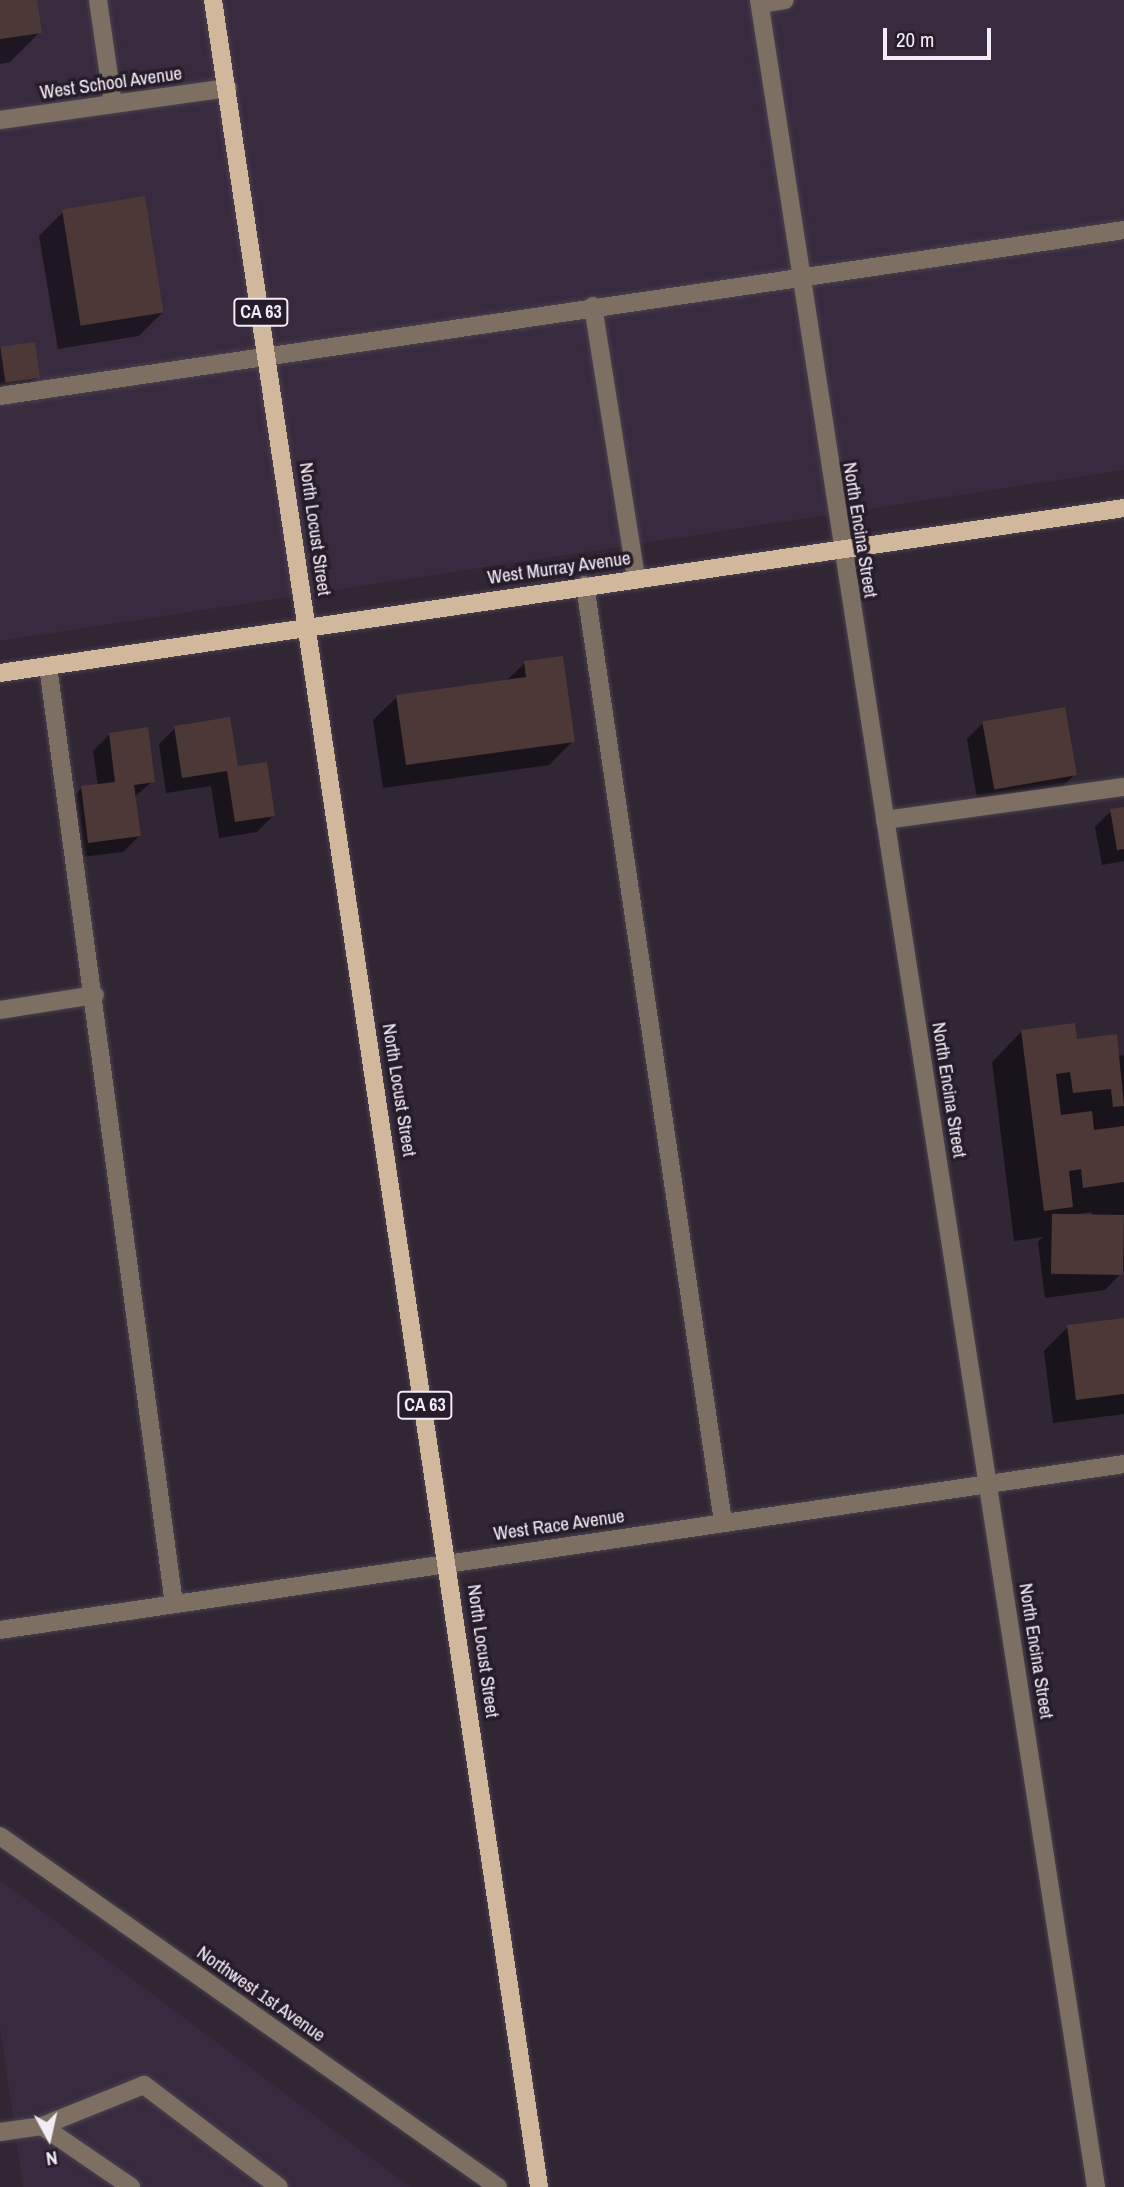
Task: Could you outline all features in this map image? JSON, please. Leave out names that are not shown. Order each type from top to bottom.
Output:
[{"type":"main road","name":"North Locust Street","points":[[213,0],[449,1562],[539,2187]]},
{"type":"main road","name":"West Murray Avenue","points":[[0,673],[307,624],[1124,508]]},
{"type":"street","points":[[98,0],[113,104]]},
{"type":"street","points":[[759,2],[785,0]]},
{"type":"street","name":"North Encina Street","points":[[759,2],[842,549],[990,1483],[1096,2187]]},
{"type":"street","name":"West School Avenue","points":[[0,120],[228,88]]},
{"type":"street","points":[[0,396],[209,369],[267,353],[1124,230]]},
{"type":"street","points":[[593,306],[636,578]]},
{"type":"street","points":[[585,585],[723,1522]]},
{"type":"street","points":[[48,666],[95,995],[174,1604]]},
{"type":"street","points":[[885,820],[1124,787]]},
{"type":"street","points":[[0,1010],[95,995]]},
{"type":"street","name":"West Race Avenue","points":[[0,1630],[1124,1464]]},
{"type":"street","name":"Northwest 1st Avenue","points":[[0,1836],[498,2187]]},
{"type":"street","points":[[0,2132],[42,2126],[144,2085],[279,2187]]},
{"type":"street","points":[[42,2126],[131,2187]]},
{"type":"shaded area","points":[[0,0],[1124,0],[1124,470],[0,641]]},
{"type":"shaded area","points":[[0,1880],[410,2187],[23,2187],[0,2028]]},
{"type":"building","points":[[0,0],[37,0],[42,33],[0,39]]},
{"type":"building","points":[[145,196],[163,313],[80,326],[62,209]]},
{"type":"building","points":[[35,342],[40,378],[5,383],[0,347]]},
{"type":"building","points":[[563,656],[575,742],[406,765],[396,695],[526,677],[524,661]]},
{"type":"building","points":[[1065,707],[1077,775],[994,790],[982,722]]},
{"type":"building","points":[[230,717],[238,766],[267,762],[275,816],[235,822],[227,771],[182,778],[174,726]]},
{"type":"building","points":[[148,727],[155,782],[134,785],[141,836],[88,843],[81,786],[115,782],[109,733]]},
{"type":"building","points":[[1124,807],[1124,849],[1117,850],[1110,809]]},
{"type":"building","points":[[1075,1023],[1077,1039],[1117,1034],[1124,1106],[1113,1107],[1111,1089],[1073,1093],[1070,1072],[1056,1074],[1061,1115],[1092,1111],[1094,1130],[1124,1126],[1124,1182],[1083,1188],[1081,1169],[1069,1171],[1073,1207],[1044,1211],[1021,1030]]},
{"type":"building","points":[[1052,1214],[1124,1215],[1123,1275],[1051,1274]]},
{"type":"building","points":[[1124,1318],[1124,1394],[1076,1400],[1067,1325]]}]
